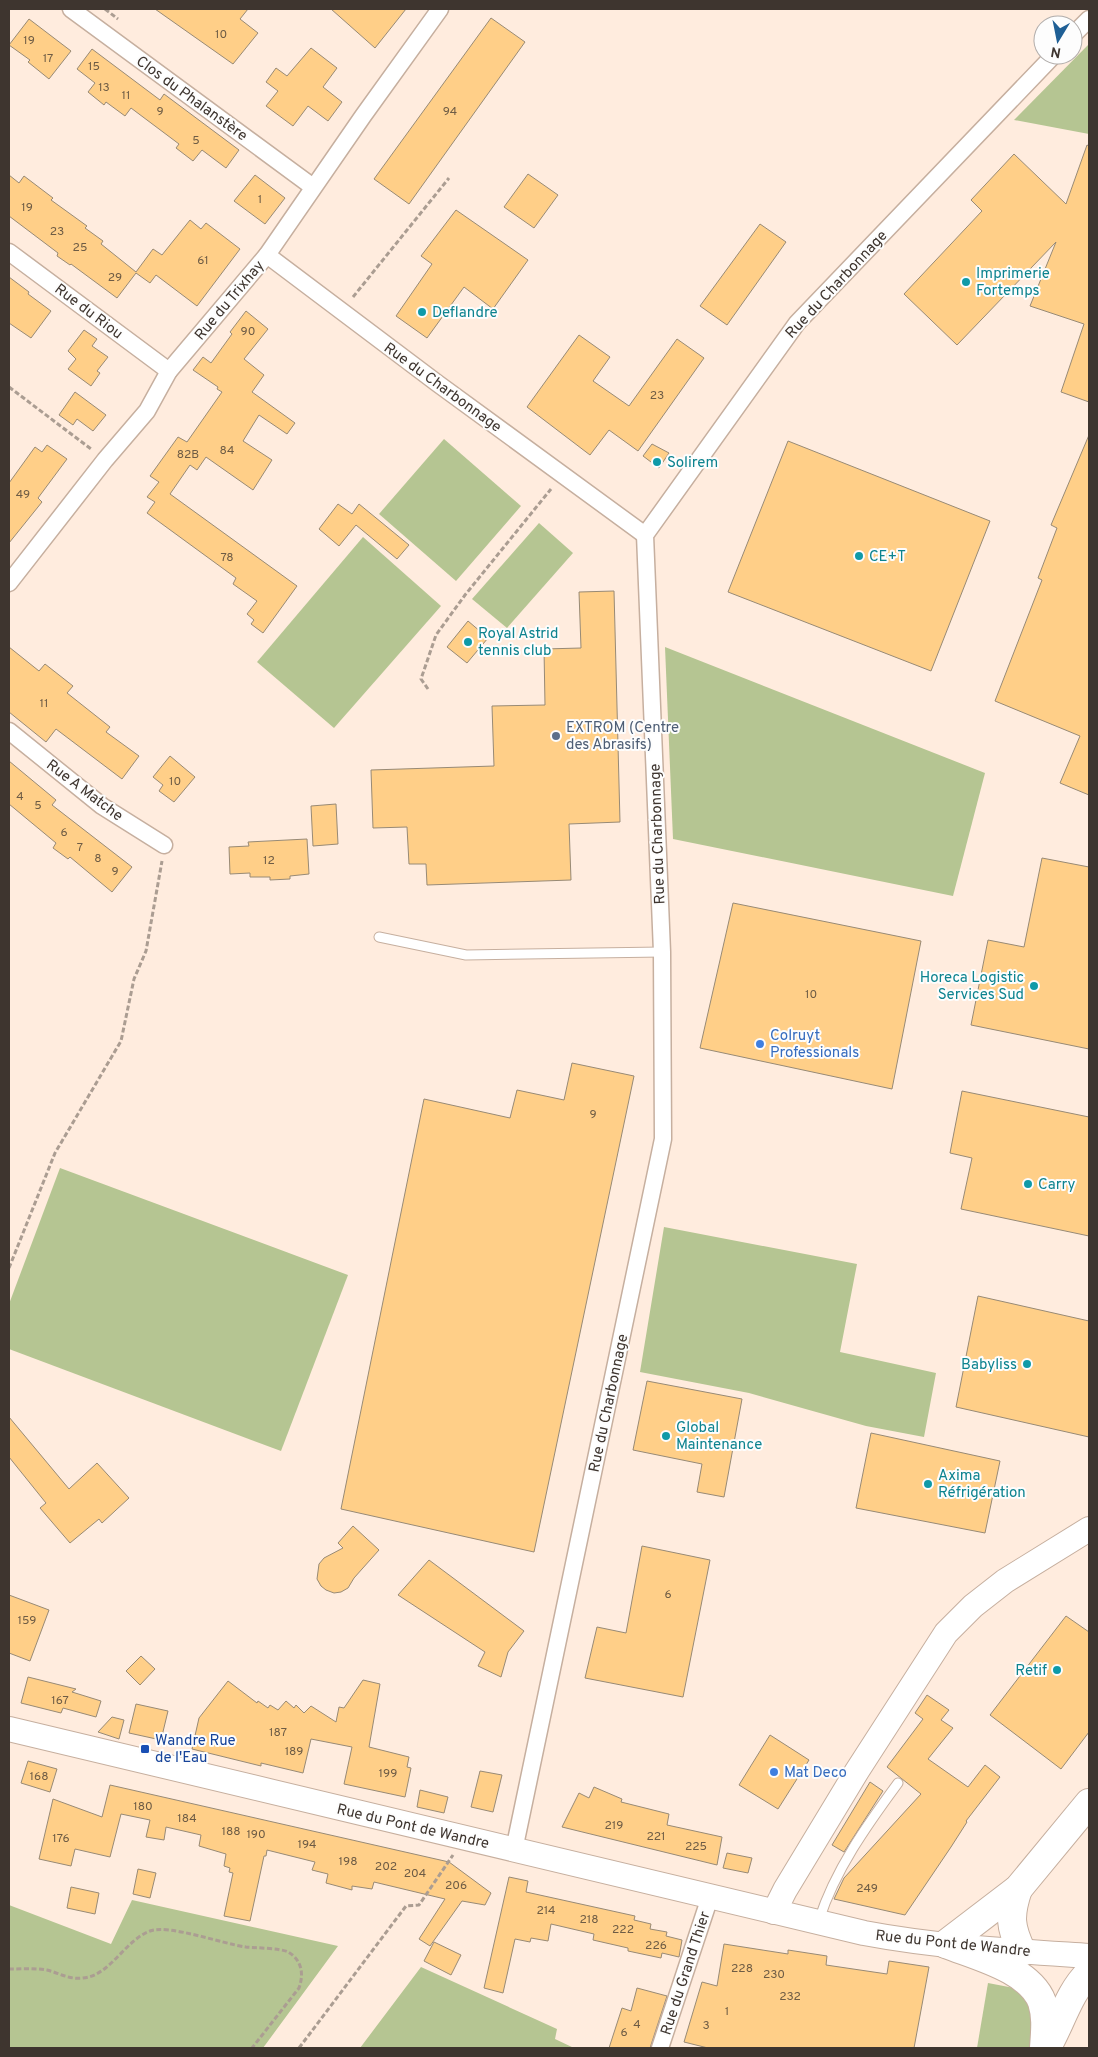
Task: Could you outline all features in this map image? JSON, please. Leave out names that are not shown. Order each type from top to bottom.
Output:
[{"type":"highway","points":[[946,1944],[1018,1889],[1089,1803]]},
{"type":"highway","points":[[1018,1889],[1012,1905],[1012,1921],[1013,1933],[1022,1952]]},
{"type":"highway","points":[[946,1944],[1014,1971],[1033,1987],[1042,2003],[1045,2016],[1045,2048]]},
{"type":"highway","points":[[1045,2048],[1059,2026],[1074,1992],[1089,1973]]},
{"type":"main road","points":[[774,1912],[785,1890],[857,1770],[946,1633],[973,1606],[1005,1581],[1089,1529]]},
{"type":"main road","name":"Rue du Pont de Wandre","points":[[9,1729],[818,1923],[891,1938],[1022,1952],[1089,1956]]},
{"type":"street","name":"Clos du Phalanstère","points":[[71,9],[313,187]]},
{"type":"street","name":"Rue du Trixhay","points":[[9,583],[105,460],[148,411],[169,371],[267,255],[440,9]]},
{"type":"street","name":"Rue du Charbonnage","points":[[514,1850],[663,1139],[662,952],[645,535],[797,323],[1044,65]]},
{"type":"street","name":"Rue du Riou","points":[[9,252],[169,371]]},
{"type":"street","name":"Rue du Charbonnage","points":[[267,255],[645,535]]},
{"type":"street","name":"Rue A Matche","points":[[9,731],[102,806],[164,845]]},
{"type":"street","name":"Rue du Grand Thier","points":[[660,2048],[710,1897]]},
{"type":"lane","points":[[379,937],[466,955],[662,952]]},
{"type":"lane","points":[[818,1923],[826,1899],[848,1858],[898,1783]]},
{"type":"path","points":[[341,311],[449,178]]},
{"type":"path","points":[[9,388],[105,460]]},
{"type":"path","points":[[428,689],[421,679],[436,635],[465,594],[563,475]]},
{"type":"path","points":[[9,1268],[55,1153],[122,1041],[134,979],[146,950],[164,845]]},
{"type":"path","points":[[299,2048],[406,1906],[419,1905],[452,1858],[461,1838]]},
{"type":"path","points":[[9,1969],[47,1970],[66,1977],[82,1979],[94,1976],[142,1936],[150,1931],[166,1929],[231,1945],[287,1951],[298,1962],[301,1969],[303,1976],[299,1988],[252,2048]]},
{"type":"green space","points":[[1089,44],[1089,134],[1014,120],[1068,65],[1083,65],[1083,50]]},
{"type":"green space","points":[[444,439],[521,506],[456,581],[379,514]]},
{"type":"green space","points":[[539,523],[573,553],[507,628],[472,599]]},
{"type":"green space","points":[[363,537],[441,606],[334,728],[257,662]]},
{"type":"green space","points":[[665,647],[985,773],[953,896],[673,839]]},
{"type":"green space","points":[[60,1168],[348,1275],[281,1451],[9,1349],[9,1304]]},
{"type":"green space","points":[[664,1227],[857,1264],[840,1352],[936,1373],[924,1437],[866,1426],[749,1393],[640,1372]]},
{"type":"green space","points":[[132,1900],[338,1946],[263,2048],[9,2048],[9,1905],[111,1944]]},
{"type":"green space","points":[[421,1967],[557,2029],[555,2039],[574,2048],[360,2048]]},
{"type":"green space","points":[[988,1983],[1029,1991],[1035,2048],[977,2048]]},
{"type":"building","points":[[155,9],[248,9],[240,19],[258,33],[233,64]]},
{"type":"building","points":[[331,9],[406,9],[375,48]]},
{"type":"building","points":[[491,18],[525,42],[409,204],[374,179]]},
{"type":"building","points":[[29,19],[71,51],[49,79],[28,62],[30,60],[9,45]]},
{"type":"building","points":[[311,48],[337,68],[323,87],[342,102],[328,121],[308,106],[293,126],[266,106],[278,91],[266,82],[276,68],[287,76]]},
{"type":"building","points":[[92,49],[160,100],[164,94],[239,150],[226,168],[202,150],[193,161],[176,148],[179,144],[131,108],[125,116],[106,102],[104,105],[88,92],[95,83],[77,69]]},
{"type":"building","name":"Imprimerie Fortemps","points":[[1087,145],[1089,146],[1089,402],[1061,392],[1084,324],[1030,306],[1056,242],[957,345],[904,294],[982,211],[971,200],[1014,154],[1066,204]]},
{"type":"building","points":[[528,174],[558,195],[534,228],[504,207]]},
{"type":"building","points":[[9,175],[19,183],[24,176],[53,198],[51,200],[87,226],[85,228],[103,241],[101,244],[136,272],[153,249],[162,255],[190,220],[201,229],[206,223],[240,249],[197,306],[156,275],[150,283],[136,273],[117,298],[57,256],[58,253],[9,216]]},
{"type":"building","points":[[255,175],[285,198],[265,224],[234,201]]},
{"type":"building","points":[[456,210],[528,260],[493,309],[464,287],[427,338],[396,316],[432,264],[421,256]]},
{"type":"building","points":[[760,224],[786,242],[727,325],[700,306]]},
{"type":"building","points":[[9,277],[51,311],[31,338],[9,323]]},
{"type":"building","points":[[246,311],[268,329],[244,359],[264,375],[252,392],[295,423],[287,434],[259,415],[243,441],[272,460],[253,490],[206,457],[197,470],[190,465],[170,494],[297,586],[263,633],[251,624],[254,620],[247,614],[257,601],[233,584],[236,578],[147,513],[155,502],[147,497],[159,482],[150,476],[178,437],[187,442],[222,392],[217,389],[218,387],[193,370],[203,357],[211,363],[232,334],[230,332]]},
{"type":"building","points":[[84,330],[97,339],[92,346],[108,357],[97,371],[100,373],[91,386],[68,369],[76,359],[68,351]]},
{"type":"building","points":[[579,335],[610,357],[593,381],[629,406],[677,339],[704,358],[638,451],[609,430],[590,455],[527,407]]},
{"type":"building","points":[[75,392],[106,415],[93,431],[77,419],[73,425],[59,415]]},
{"type":"building","points":[[1089,435],[1089,795],[1060,783],[1080,736],[995,701],[1042,580],[1038,578],[1057,528],[1051,525]]},
{"type":"building","name":"CE+T","points":[[788,441],[990,521],[931,671],[728,592]]},
{"type":"building","name":"Solirem","points":[[652,444],[669,453],[659,468],[643,456]]},
{"type":"building","points":[[47,445],[67,459],[38,498],[42,502],[9,543],[9,483],[35,447],[42,452]]},
{"type":"building","points":[[338,504],[352,514],[359,504],[409,545],[397,559],[356,525],[339,546],[319,529]]},
{"type":"building","name":"EXTROM (Centre des Abrasifs)","points":[[614,591],[620,822],[569,824],[571,880],[427,885],[426,864],[409,864],[407,827],[373,828],[371,770],[494,766],[492,706],[545,705],[544,649],[581,648],[579,592]]},
{"type":"building","name":"Royal Astrid tennis club","points":[[468,621],[488,638],[467,663],[447,647]]},
{"type":"building","points":[[9,647],[39,671],[45,664],[73,686],[67,693],[110,727],[106,732],[139,756],[122,779],[56,729],[46,742],[9,712]]},
{"type":"building","points":[[170,756],[195,777],[174,802],[159,791],[163,785],[153,777]]},
{"type":"building","points":[[9,761],[56,800],[52,805],[132,867],[112,892],[70,857],[68,859],[53,848],[56,843],[9,804]]},
{"type":"building","points":[[336,804],[338,844],[313,846],[311,806]]},
{"type":"building","points":[[307,839],[309,874],[290,876],[290,879],[270,880],[270,877],[250,877],[250,873],[230,874],[229,847],[249,846],[248,842]]},
{"type":"building","name":"Horeca Logistic Services Sud","points":[[1042,858],[1089,867],[1089,1049],[971,1025],[988,940],[1024,947]]},
{"type":"building","points":[[733,903],[921,941],[892,1089],[700,1048]]},
{"type":"building","points":[[572,1063],[634,1076],[534,1552],[341,1509],[424,1099],[510,1118],[517,1090],[564,1100]]},
{"type":"building","name":"Carry","points":[[962,1091],[1089,1117],[1089,1236],[961,1209],[972,1158],[950,1153]]},
{"type":"building","name":"Babyliss","points":[[978,1296],[1089,1321],[1089,1437],[956,1407]]},
{"type":"building","points":[[647,1381],[742,1399],[724,1497],[697,1492],[702,1464],[633,1450]]},
{"type":"building","points":[[9,1417],[69,1489],[97,1463],[129,1498],[102,1523],[99,1519],[70,1543],[40,1508],[46,1503],[9,1457]]},
{"type":"building","name":"Axima Réfrigération","points":[[871,1433],[1000,1461],[985,1533],[856,1508]]},
{"type":"building","points":[[353,1526],[379,1550],[354,1578],[348,1588],[334,1593],[321,1586],[317,1579],[319,1564],[324,1558],[343,1548],[338,1543]]},
{"type":"building","points":[[642,1546],[710,1560],[683,1697],[585,1678],[597,1627],[626,1633]]},
{"type":"building","points":[[429,1560],[524,1631],[508,1652],[501,1677],[478,1666],[485,1652],[398,1595]]},
{"type":"building","points":[[9,1595],[49,1610],[30,1661],[9,1653]]},
{"type":"building","name":"Retif","points":[[1066,1616],[1089,1632],[1089,1732],[1061,1769],[990,1715]]},
{"type":"building","points":[[141,1656],[155,1669],[140,1685],[126,1671]]},
{"type":"building","points":[[28,1677],[76,1689],[72,1692],[101,1701],[96,1717],[63,1708],[61,1713],[21,1703]]},
{"type":"building","points":[[363,1680],[380,1684],[369,1747],[409,1757],[407,1767],[411,1768],[405,1797],[344,1784],[352,1747],[311,1739],[303,1773],[261,1763],[261,1766],[192,1749],[199,1718],[228,1681],[257,1703],[258,1701],[268,1708],[270,1705],[278,1710],[286,1701],[294,1708],[296,1705],[304,1713],[311,1706],[336,1722],[339,1707],[344,1708]]},
{"type":"building","points":[[927,1695],[949,1710],[941,1720],[953,1728],[928,1759],[968,1787],[985,1765],[1000,1777],[966,1821],[951,1847],[905,1915],[834,1899],[844,1878],[921,1794],[887,1767],[923,1719],[915,1713]]},
{"type":"building","points":[[136,1704],[168,1711],[161,1740],[129,1733]]},
{"type":"building","points":[[112,1717],[124,1720],[119,1739],[98,1732]]},
{"type":"building","name":"Mat Deco","points":[[770,1735],[809,1760],[778,1809],[739,1785]]},
{"type":"building","points":[[28,1761],[57,1769],[50,1792],[21,1783]]},
{"type":"building","points":[[480,1771],[502,1775],[493,1812],[471,1807]]},
{"type":"building","points":[[870,1782],[883,1791],[844,1852],[832,1845]]},
{"type":"building","points":[[110,1785],[449,1862],[491,1893],[485,1905],[462,1901],[430,1946],[419,1939],[445,1899],[374,1882],[372,1889],[352,1886],[352,1890],[326,1883],[328,1874],[312,1870],[315,1862],[267,1850],[266,1856],[264,1856],[250,1921],[224,1916],[233,1873],[229,1872],[230,1868],[224,1866],[226,1854],[199,1846],[201,1835],[166,1827],[164,1840],[146,1837],[150,1820],[121,1814],[110,1857],[75,1849],[71,1866],[39,1859],[53,1799],[102,1817]]},
{"type":"building","points":[[594,1787],[622,1799],[621,1802],[669,1814],[667,1825],[722,1837],[717,1865],[562,1827],[579,1793],[589,1798]]},
{"type":"building","points":[[420,1790],[448,1797],[444,1813],[417,1807]]},
{"type":"building","points":[[727,1853],[752,1858],[748,1873],[723,1868]]},
{"type":"building","points":[[138,1869],[156,1873],[150,1898],[133,1894]]},
{"type":"building","points":[[509,1877],[528,1881],[526,1892],[635,1916],[634,1920],[651,1924],[650,1929],[667,1932],[666,1936],[682,1940],[679,1957],[662,1953],[661,1958],[628,1951],[628,1948],[593,1940],[594,1934],[551,1924],[548,1941],[531,1938],[530,1942],[515,1939],[503,1993],[484,1988]]},
{"type":"building","points":[[71,1887],[99,1893],[95,1914],[67,1908]]},
{"type":"building","points":[[434,1942],[461,1955],[451,1975],[424,1961]]},
{"type":"building","points":[[724,1944],[788,1954],[788,1950],[827,1956],[826,1965],[887,1974],[889,1961],[929,1967],[914,2048],[708,2048],[684,2042],[702,1982],[717,1986]]},
{"type":"building","points":[[637,1988],[667,1996],[650,2048],[609,2048],[622,2008],[631,2011]]},
{"type":"place","name":"Imprimerie Fortemps","points":[[966,282]]},
{"type":"place","name":"Deflandre","points":[[422,312]]},
{"type":"place","name":"Solirem","points":[[657,462]]},
{"type":"place","name":"CE+T","points":[[859,556]]},
{"type":"place","name":"Royal Astrid tennis club","points":[[468,642]]},
{"type":"place","name":"EXTROM (Centre des Abrasifs)","points":[[556,736]]},
{"type":"place","name":"Horeca Logistic Services Sud","points":[[1034,986]]},
{"type":"place","name":"Colruyt Professionals","points":[[760,1044]]},
{"type":"place","name":"Carry","points":[[1028,1184]]},
{"type":"place","name":"Babyliss","points":[[1027,1364]]},
{"type":"place","name":"Global Maintenance","points":[[666,1436]]},
{"type":"place","name":"Axima Réfrigération","points":[[928,1484]]},
{"type":"place","name":"Retif","points":[[1057,1670]]},
{"type":"place","name":"Wandre Rue de l'Eau","points":[[145,1749]]},
{"type":"place","name":"Mat Deco","points":[[774,1772]]}]
